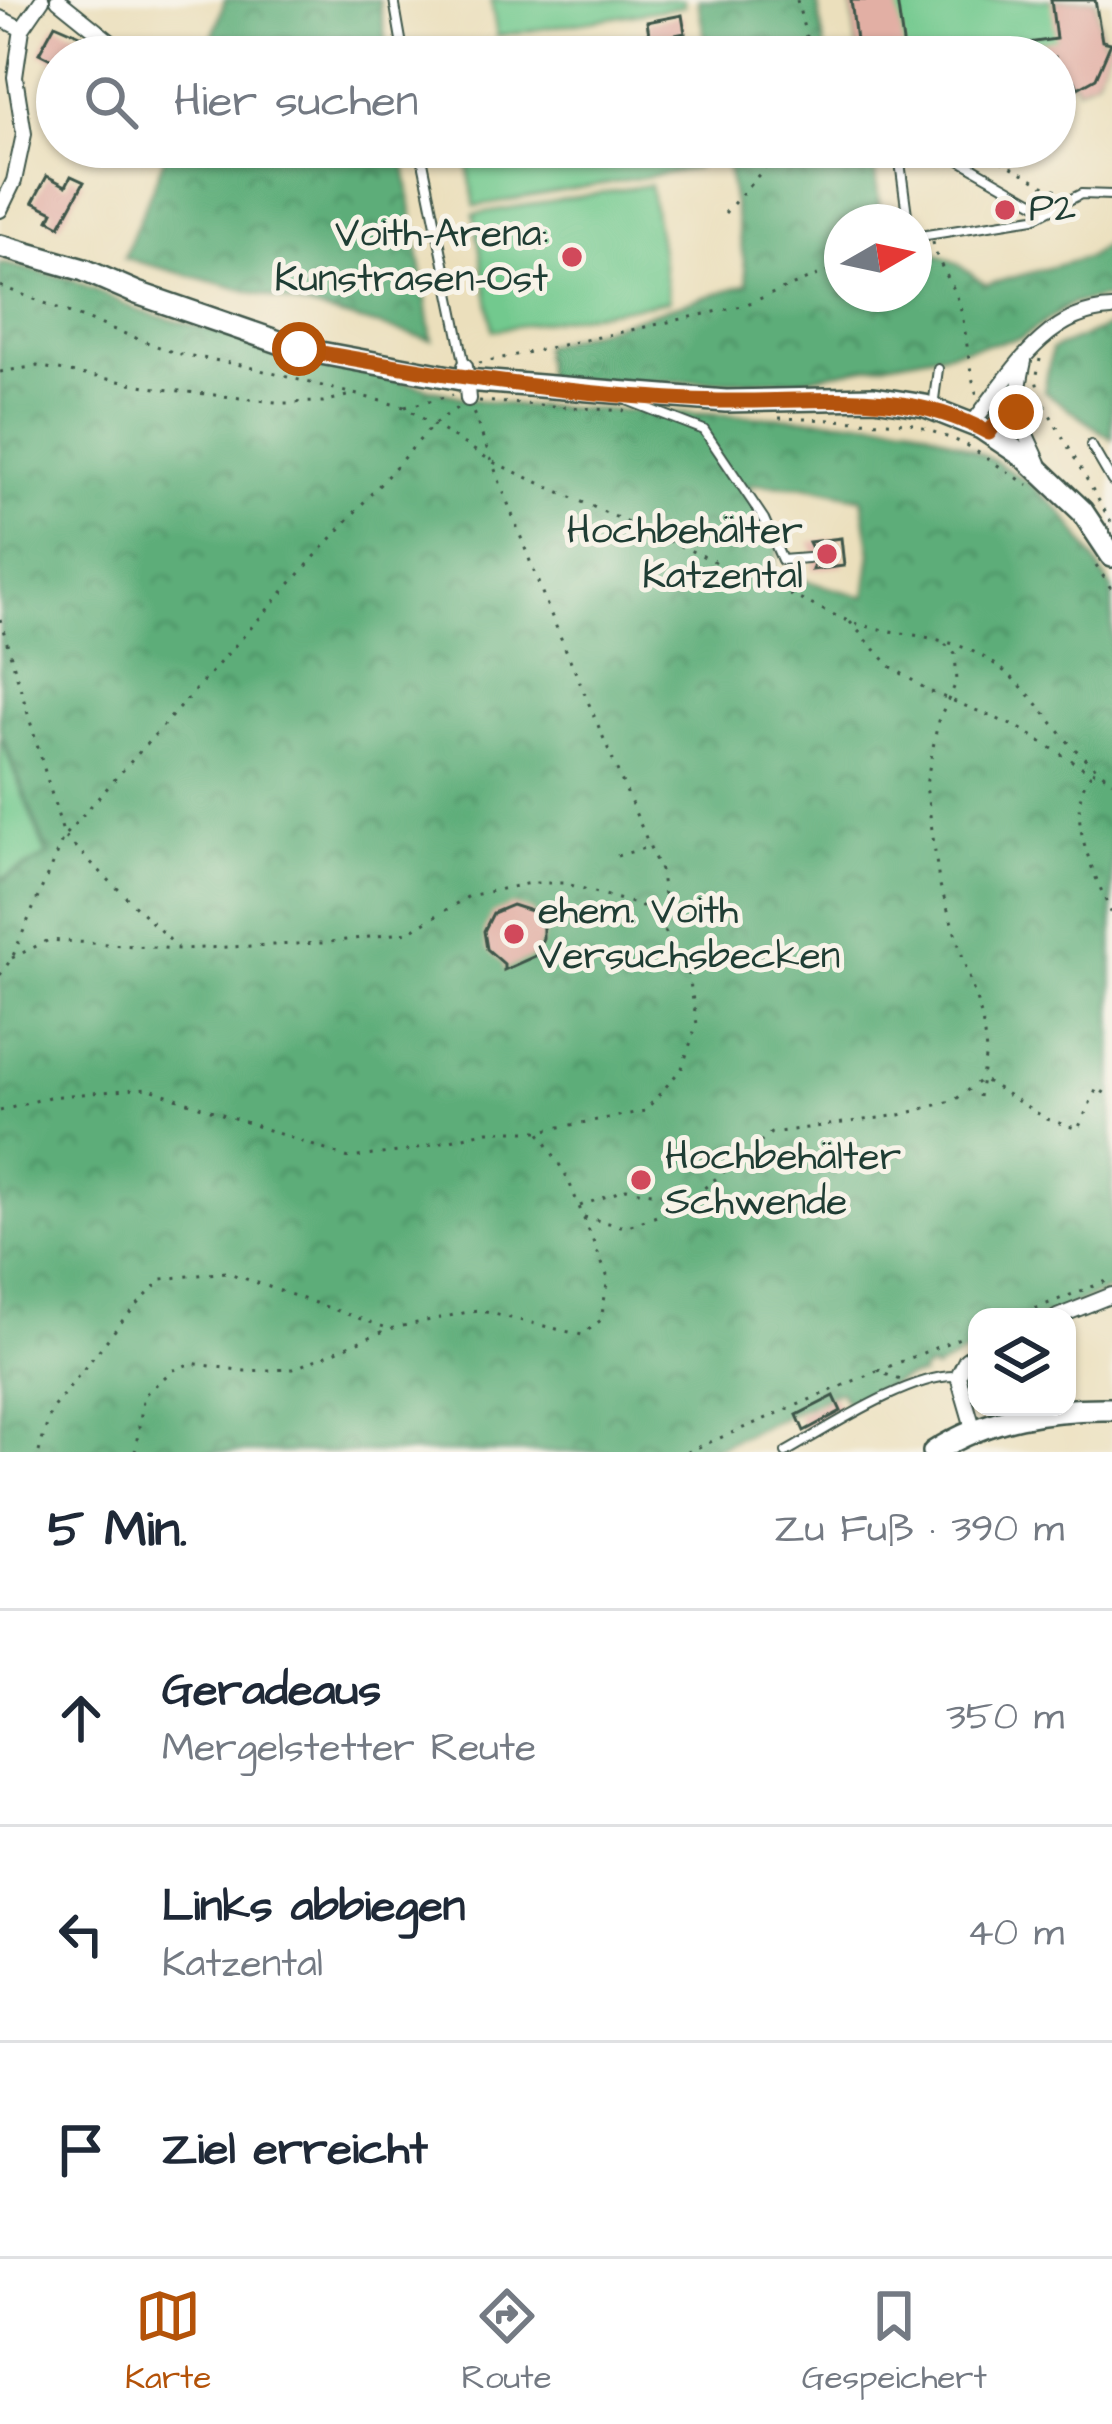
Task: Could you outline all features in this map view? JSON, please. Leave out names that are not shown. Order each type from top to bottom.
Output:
[{"type":"street","points":[[0,210],[14,181],[24,134],[15,77],[22,29],[42,0]]},
{"type":"street","points":[[58,0],[103,36]]},
{"type":"street","points":[[0,18],[22,29]]},
{"type":"street","points":[[0,246],[84,271],[299,349],[463,385],[726,401],[874,398],[933,409],[1082,512],[1102,557]]},
{"type":"street","points":[[975,434],[1038,342],[1064,321],[1112,309]]},
{"type":"street","points":[[1024,361],[1016,395],[1019,424],[1037,480]]},
{"type":"street","points":[[975,434],[1016,395]]},
{"type":"street","points":[[1076,1309],[1112,1295]]},
{"type":"street","points":[[968,1359],[958,1376],[974,1431]]},
{"type":"street","points":[[934,1452],[974,1431],[1057,1408],[1112,1409]]},
{"type":"lane","points":[[394,0],[400,36]]},
{"type":"lane","points":[[425,168],[463,385]]},
{"type":"lane","points":[[901,168],[906,204]]},
{"type":"lane","points":[[973,168],[1048,211]]},
{"type":"lane","points":[[932,234],[1034,218],[1082,194],[1112,195]]},
{"type":"lane","points":[[933,409],[938,369]]},
{"type":"lane","points":[[617,395],[652,413],[704,430],[764,519],[782,560],[808,558]]},
{"type":"lane","points":[[1091,445],[1112,481]]},
{"type":"lane","points":[[785,1452],[911,1387],[938,1376],[958,1376]]},
{"type":"path","points":[[797,0],[806,36]]},
{"type":"path","points":[[725,213],[765,168]]},
{"type":"path","points":[[1014,168],[1049,188],[1081,188]]},
{"type":"path","points":[[932,234],[936,261],[961,308],[976,394]]},
{"type":"path","points":[[404,407],[463,385],[742,306],[824,272]]},
{"type":"path","points":[[0,286],[175,353],[404,407],[494,463],[848,621],[880,632],[941,640],[973,652],[1028,690],[1066,740],[1112,781]]},
{"type":"path","points":[[1042,354],[1036,380],[1041,399],[1112,523]]},
{"type":"path","points":[[0,372],[37,366],[162,389],[284,403],[357,393]]},
{"type":"path","points":[[0,975],[12,958],[64,836],[434,424],[463,385]]},
{"type":"path","points":[[12,958],[49,940],[179,949],[322,943],[409,932],[469,896],[530,883],[564,883],[652,909],[665,905],[662,873],[546,603],[463,385]]},
{"type":"path","points":[[975,434],[1037,480]]},
{"type":"path","points":[[1102,557],[1112,590]]},
{"type":"path","points":[[774,588],[782,560]]},
{"type":"path","points":[[0,619],[64,836],[179,949]]},
{"type":"path","points":[[848,621],[890,666],[948,700],[1019,728],[1106,776]]},
{"type":"path","points":[[941,640],[956,654],[957,681],[938,721],[926,785],[950,928],[982,1018],[986,1052],[979,1097]]},
{"type":"path","points":[[1092,772],[1082,785],[1080,813],[1112,915]]},
{"type":"path","points":[[617,856],[650,846]]},
{"type":"path","points":[[0,1111],[50,1097],[147,1088],[349,1158],[488,1131],[539,1131],[645,1111],[682,1068],[697,1024],[688,971],[652,909]]},
{"type":"path","points":[[982,1079],[1047,1120],[1078,1129],[1097,1088],[1112,1098]]},
{"type":"path","points":[[582,1217],[625,1227],[680,1208],[771,1133],[900,1114],[956,1100],[982,1079]]},
{"type":"path","points":[[134,1452],[144,1395],[191,1363],[245,1370],[293,1369],[389,1329],[477,1310],[582,1335],[601,1320],[608,1278],[567,1177],[539,1131]]},
{"type":"path","points":[[578,1206],[626,1189],[691,1199]]},
{"type":"path","points":[[39,1452],[51,1410],[162,1279],[226,1272],[389,1329]]},
{"type":"path","points":[[1036,1308],[1112,1279]]},
{"type":"path","points":[[687,1452],[968,1335]]},
{"type":"path","points":[[877,1371],[911,1387]]},
{"type":"green space","points":[[225,0],[379,0],[385,36],[213,36]]},
{"type":"green space","points":[[491,0],[683,0],[684,6],[497,36]]},
{"type":"green space","points":[[698,0],[817,0],[823,36],[704,36]]},
{"type":"green space","points":[[851,0],[1095,0],[1102,40],[1110,44],[1096,78],[1078,88],[1076,36],[855,36]]},
{"type":"green space","points":[[160,168],[405,168],[432,340],[124,258]]},
{"type":"green space","points":[[469,168],[696,168],[475,206]]},
{"type":"green space","points":[[728,168],[874,168],[879,204],[824,204],[824,312],[932,312],[932,252],[986,285],[1089,257],[1112,239],[1112,296],[1071,304],[1021,338],[797,380],[546,383],[543,346],[748,284]]},
{"type":"green space","name":"Voith-Arena: Kunstrasen-Ost","points":[[650,185],[669,301],[493,330],[474,214]]},
{"type":"green space","points":[[0,263],[71,279],[139,311],[468,399],[520,406],[909,423],[970,449],[1028,483],[1061,512],[1112,590],[1112,1289],[1064,1308],[968,1308],[968,1352],[922,1375],[846,1402],[840,1391],[707,1452],[0,1452],[0,881],[49,856],[0,730]],"holes":[[[748,484],[811,487],[862,498],[871,553],[865,597],[773,572],[778,547]]]},
{"type":"green space","points":[[1112,325],[1112,439],[1044,391],[1052,349]]},
{"type":"green space","points":[[0,736],[47,856],[0,879]]},
{"type":"building","points":[[851,0],[897,0],[902,36],[855,36]]},
{"type":"building","points":[[1051,0],[1095,0],[1102,41],[1111,43],[1096,78],[1078,88],[1076,36],[1056,36]]},
{"type":"building","points":[[682,15],[685,33],[649,36],[647,22]]},
{"type":"building","points":[[55,24],[82,36],[48,36]]},
{"type":"building","points":[[47,176],[66,186],[71,176],[84,182],[60,226],[49,220],[53,212],[33,202]]},
{"type":"building","name":"Hochbehälter Katzental","points":[[841,538],[844,566],[812,570],[816,556],[809,542]]},
{"type":"building","name":"ehem. Voith Versuchsbecken","points":[[512,905],[531,911],[543,928],[543,938],[535,956],[504,970],[504,964],[487,949],[484,931],[493,913]]},
{"type":"building","points":[[834,1396],[841,1411],[804,1431],[797,1415]]},
{"type":"place","name":"P2","points":[[1005,210]]},
{"type":"place","name":"Voith-Arena: Kunstrasen-Ost","points":[[572,257]]},
{"type":"place","name":"Hochbehälter Katzental","points":[[827,554]]},
{"type":"place","name":"ehem. Voith Versuchsbecken","points":[[514,934]]},
{"type":"place","name":"Hochbehälter Schwende","points":[[641,1180]]},
{"type":"route","points":[[299,349],[466,380],[617,395],[908,402],[939,410],[989,433],[1016,395],[1016,412]]}]
